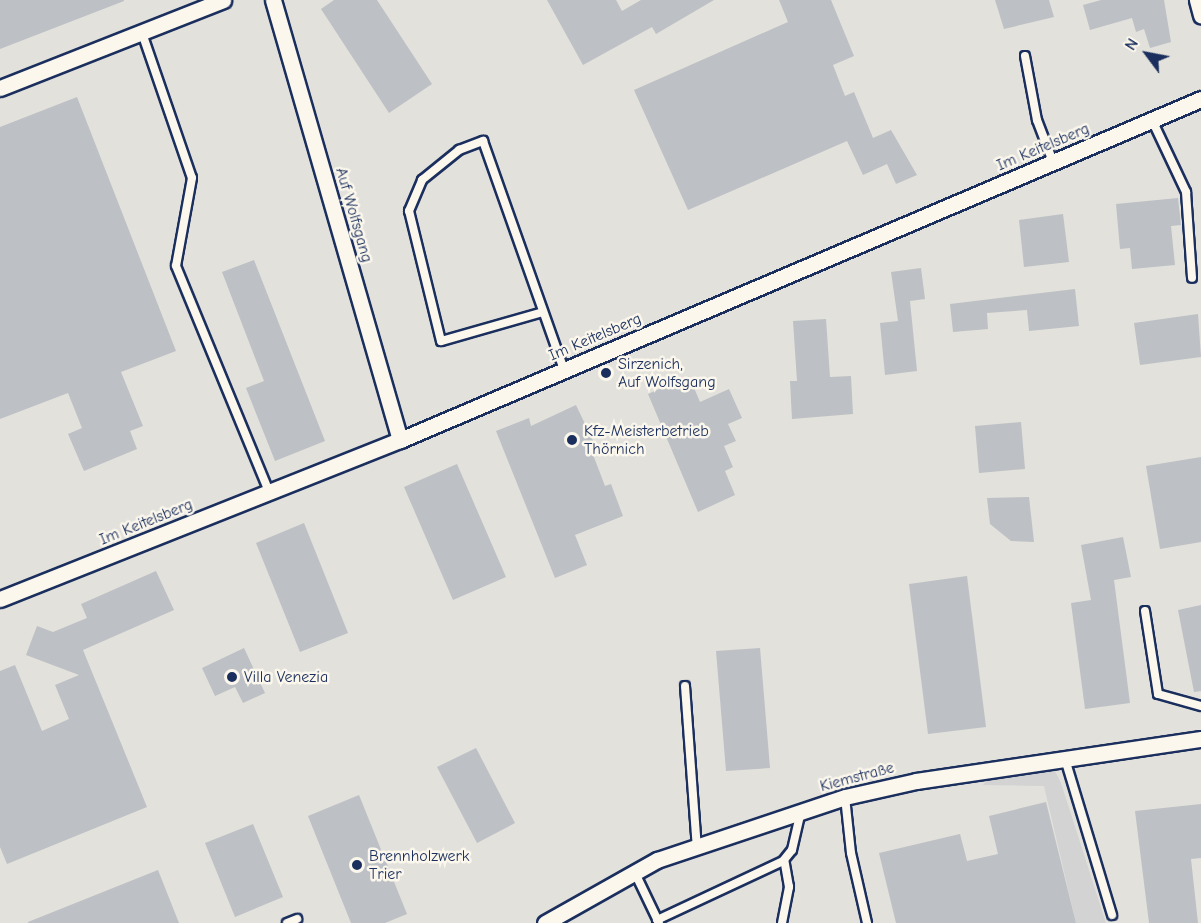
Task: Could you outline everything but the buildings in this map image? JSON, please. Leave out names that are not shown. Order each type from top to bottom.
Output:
[{"type":"street","points":[[0,88],[223,0]]},
{"type":"street","name":"Auf Wolfsgang","points":[[273,0],[400,440]]},
{"type":"street","points":[[1197,0],[1201,15]]},
{"type":"street","name":"Im Keitelsberg","points":[[0,599],[400,440],[1201,99]]},
{"type":"street","name":"Kiemstraße","points":[[545,923],[635,873],[697,848],[845,797],[1065,759],[1201,740]]},
{"type":"lane","points":[[142,33],[192,178],[176,266],[269,492]]},
{"type":"lane","points":[[1025,57],[1037,120],[1053,162]]},
{"type":"lane","points":[[1152,120],[1185,192],[1192,278]]},
{"type":"lane","points":[[543,312],[441,341],[410,201],[435,167],[483,141],[564,370]]},
{"type":"lane","points":[[1145,611],[1158,694],[1201,706]]},
{"type":"lane","points":[[685,686],[697,848]]},
{"type":"lane","points":[[1065,759],[1112,915]]},
{"type":"lane","points":[[845,797],[851,853],[867,923]]},
{"type":"lane","points":[[782,923],[789,887],[784,860],[802,811]]},
{"type":"lane","points":[[635,873],[658,921],[784,860]]},
{"type":"lane","points":[[287,923],[297,919]]},
{"type":"shaded area","points":[[0,0],[1201,0],[1201,923],[0,923]]},
{"type":"shaded area","points":[[1055,771],[1061,783],[1106,923],[1076,923],[1044,786],[983,785],[989,778]]},
{"type":"place","name":"Sirzenich, Auf Wolfsgang","points":[[606,373]]},
{"type":"place","name":"Kfz-Meisterbetrieb Thörnich","points":[[572,440]]},
{"type":"place","name":"Villa Venezia","points":[[232,677]]},
{"type":"place","name":"Brennholzwerk Trier","points":[[357,865]]}]
